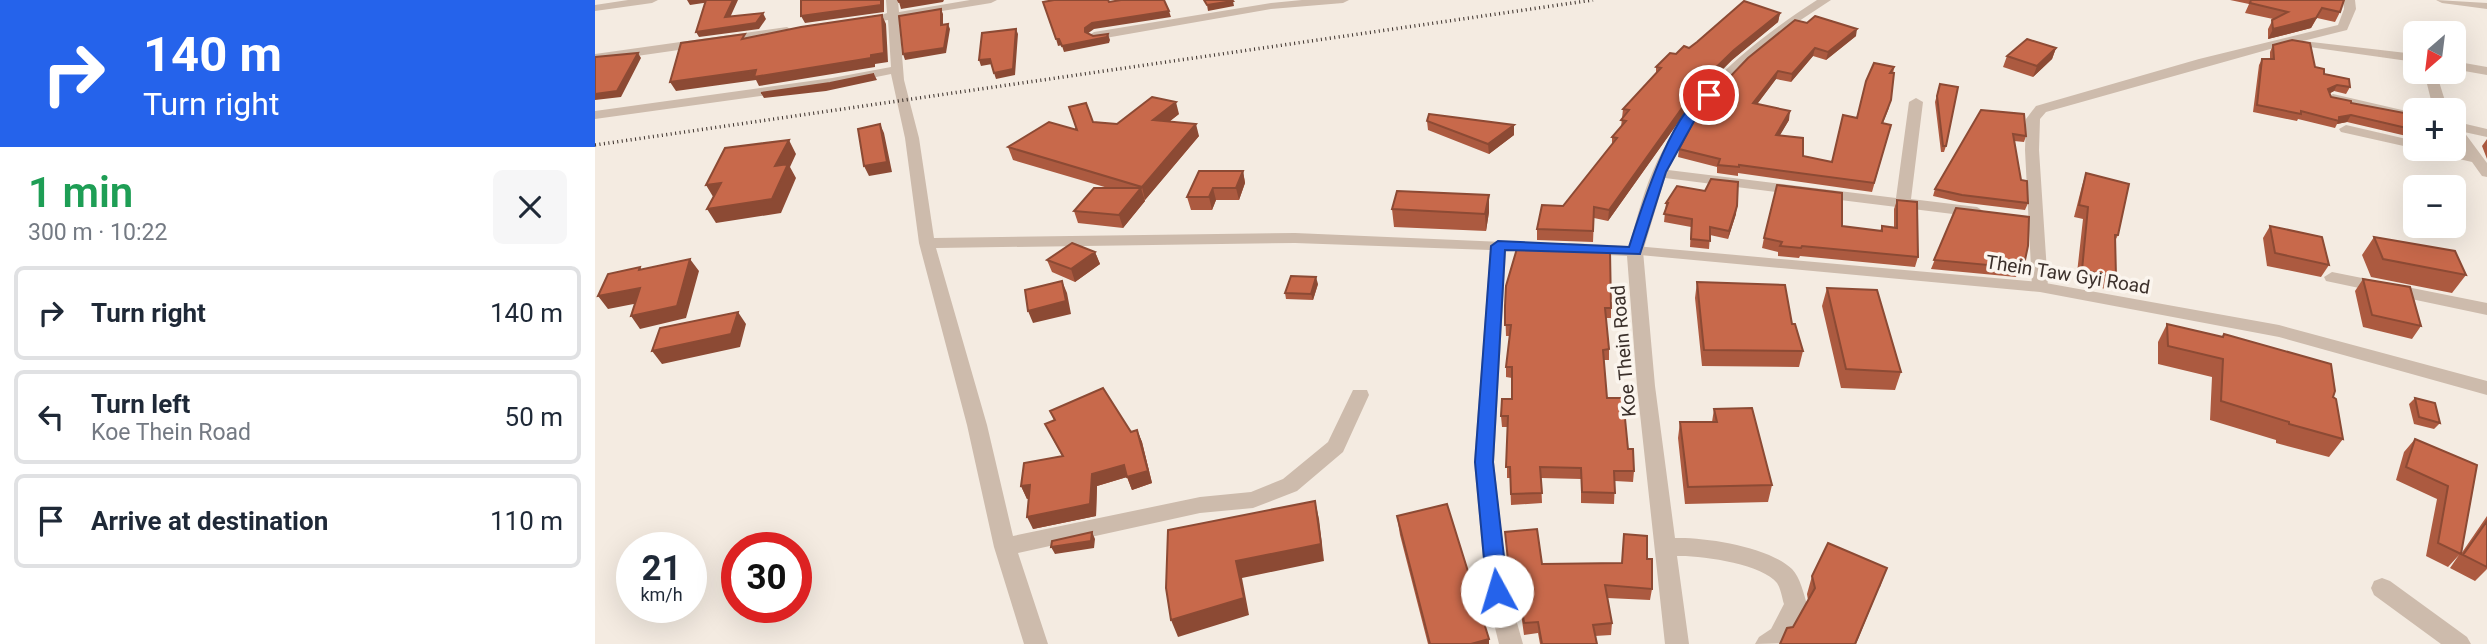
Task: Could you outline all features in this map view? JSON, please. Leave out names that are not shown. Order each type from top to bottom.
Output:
[{"type":"street","points":[[595,8],[652,0]]},
{"type":"street","points":[[865,20],[892,8],[991,0]]},
{"type":"street","points":[[1094,36],[1269,3],[1343,0]]},
{"type":"street","name":"Koe Thein Road","points":[[1677,644],[1646,386],[1635,251],[1659,173],[1692,112],[1733,69],[1786,25],[1825,0]]},
{"type":"street","points":[[2040,287],[2029,219],[2033,119],[2041,109],[2343,27],[2350,9],[2349,0]]},
{"type":"street","points":[[2442,0],[2487,6]]},
{"type":"street","points":[[892,8],[898,80],[912,138],[926,243],[977,425],[1005,547],[1036,644]]},
{"type":"street","points":[[595,58],[797,30]]},
{"type":"street","points":[[2283,42],[2403,57]]},
{"type":"street","points":[[2466,67],[2487,71]]},
{"type":"street","points":[[595,115],[832,82],[898,69]]},
{"type":"street","points":[[2333,98],[2403,114]]},
{"type":"street","points":[[1903,203],[1916,102]]},
{"type":"street","points":[[2346,129],[2403,142]]},
{"type":"street","points":[[2466,129],[2487,133]]},
{"type":"street","points":[[2466,144],[2487,173]]},
{"type":"street","points":[[2466,156],[2477,159]]},
{"type":"street","points":[[1659,173],[1996,214]]},
{"type":"street","name":"Thein Taw Gyi Road","points":[[926,243],[1295,237],[1635,251],[2040,287],[2279,331],[2487,388]]},
{"type":"street","points":[[1498,246],[1484,462],[1497,591],[1511,644]]},
{"type":"street","points":[[2332,277],[2487,309]]},
{"type":"street","points":[[1005,547],[1188,508],[1253,500],[1290,485],[1336,447],[1360,395]]},
{"type":"street","points":[[1666,548],[1698,546],[1765,563],[1786,577],[1796,605],[1779,636],[1767,644]]},
{"type":"street","points":[[2382,588],[2459,644]]},
{"type":"building","points":[[706,0],[733,0],[725,17],[763,13],[756,23],[696,32]]},
{"type":"building","points":[[801,0],[881,0],[881,5],[801,16]]},
{"type":"building","points":[[1164,0],[1169,11],[1092,23],[1085,28],[1085,32],[1093,36],[1108,34],[1107,37],[1062,46],[1059,39],[1056,39],[1043,2]]},
{"type":"building","points":[[1204,0],[1232,0],[1233,1],[1207,5]]},
{"type":"building","points":[[2251,0],[2344,0],[2340,12],[2322,8],[2316,18],[2273,29],[2272,20],[2288,12],[2250,3]]},
{"type":"building","points":[[1744,1],[1780,13],[1734,50],[1700,83],[1609,210],[1594,207],[1593,231],[1537,229],[1542,205],[1563,206],[1617,138],[1612,137],[1626,121],[1621,120],[1629,110],[1623,109],[1661,68],[1656,67],[1670,53],[1676,54],[1684,46],[1689,48],[1697,42]]},
{"type":"building","points":[[941,9],[941,25],[948,24],[944,48],[903,54],[899,16]]},
{"type":"building","points":[[882,15],[884,53],[871,55],[871,58],[754,77],[756,70],[670,82],[681,43],[745,34],[742,39]]},
{"type":"building","points":[[1815,16],[1857,29],[1828,52],[1815,48],[1792,74],[1778,71],[1753,103],[1790,111],[1776,135],[1803,138],[1803,156],[1832,162],[1843,115],[1857,118],[1866,81],[1874,63],[1894,67],[1890,73],[1894,73],[1891,100],[1882,123],[1891,125],[1874,183],[1739,165],[1718,165],[1720,159],[1679,149],[1701,107],[1748,58],[1795,20],[1807,23]]},
{"type":"building","points":[[1016,29],[1013,69],[994,73],[990,59],[979,60],[982,33]]},
{"type":"building","points":[[2027,39],[2056,48],[2037,66],[2007,56]]},
{"type":"building","points":[[2292,40],[2310,43],[2315,67],[2324,69],[2324,74],[2349,79],[2350,87],[2337,85],[2328,89],[2331,97],[2403,113],[2403,127],[2351,115],[2339,117],[2339,121],[2301,111],[2301,114],[2257,105],[2262,59],[2274,59],[2273,45]]},
{"type":"building","points":[[638,53],[617,91],[595,94],[595,57]]},
{"type":"building","points":[[874,74],[823,86],[761,93],[830,83]]},
{"type":"building","points":[[1940,84],[1958,87],[1946,146],[1943,146],[1937,96]]},
{"type":"building","points":[[1152,97],[1176,102],[1153,120],[1196,124],[1142,187],[1008,147],[1049,122],[1077,130],[1069,107],[1086,103],[1093,122],[1117,124]]},
{"type":"building","points":[[1981,110],[2024,114],[2026,136],[2013,134],[2021,180],[2027,181],[2028,203],[1935,189]]},
{"type":"building","points":[[1429,114],[1514,125],[1488,144],[1427,121]]},
{"type":"building","points":[[880,124],[887,162],[864,166],[858,129]]},
{"type":"building","points":[[789,140],[775,166],[788,164],[772,199],[707,209],[721,183],[706,185],[725,148]]},
{"type":"building","points":[[1199,171],[1243,171],[1236,188],[1213,188],[1209,197],[1187,197]]},
{"type":"building","points":[[2086,173],[2129,184],[2118,235],[2115,235],[2116,277],[2082,270],[2088,207],[2079,205]]},
{"type":"building","points":[[1711,179],[1738,182],[1737,206],[1729,231],[1710,227],[1710,241],[1691,239],[1692,219],[1664,214],[1666,203],[1677,186],[1705,191]]},
{"type":"building","points":[[1777,185],[1842,193],[1842,226],[1882,231],[1882,226],[1897,228],[1897,200],[1917,202],[1918,257],[1780,246],[1782,242],[1764,238]]},
{"type":"building","points":[[1094,188],[1141,188],[1119,215],[1074,211]]},
{"type":"building","points":[[1397,191],[1489,195],[1485,214],[1392,209]]},
{"type":"building","points":[[1956,208],[2029,217],[2028,246],[2025,260],[2020,259],[2020,268],[1934,260]]},
{"type":"building","points":[[2270,226],[2322,237],[2329,265],[2275,253]]},
{"type":"building","points":[[2374,237],[2455,251],[2466,275],[2383,259]]},
{"type":"building","points":[[1072,243],[1095,252],[1071,269],[1047,260]]},
{"type":"building","points":[[1518,245],[1593,247],[1593,250],[1610,251],[1611,308],[1605,308],[1609,349],[1603,350],[1607,398],[1623,398],[1628,449],[1633,449],[1634,471],[1614,471],[1615,493],[1582,492],[1581,468],[1540,467],[1542,493],[1511,494],[1510,467],[1506,467],[1508,416],[1501,416],[1502,399],[1512,399],[1512,367],[1506,367],[1511,325],[1505,325],[1505,306],[1506,286]]},
{"type":"building","points":[[690,259],[677,306],[631,316],[640,288],[598,296],[608,274]]},
{"type":"building","points":[[1291,276],[1316,277],[1311,294],[1285,293]]},
{"type":"building","points":[[2363,279],[2410,287],[2421,326],[2372,315]]},
{"type":"building","points":[[1062,281],[1066,301],[1028,311],[1025,290]]},
{"type":"building","points":[[1697,282],[1785,285],[1792,324],[1795,324],[1803,351],[1704,350]]},
{"type":"building","points":[[1827,288],[1877,290],[1901,372],[1846,369]]},
{"type":"building","points":[[738,312],[731,334],[652,351],[660,328]]},
{"type":"building","points":[[2167,324],[2223,337],[2224,334],[2331,364],[2335,391],[2333,397],[2336,399],[2343,439],[2221,401],[2223,359],[2168,346]]},
{"type":"building","points":[[1103,388],[1131,432],[1137,430],[1148,471],[1127,477],[1124,465],[1092,474],[1090,504],[1027,517],[1030,485],[1021,486],[1024,463],[1063,456],[1045,424],[1055,420],[1050,411]]},
{"type":"building","points":[[2415,398],[2435,403],[2440,423],[2419,417]]},
{"type":"building","points":[[1752,408],[1772,485],[1688,487],[1680,422],[1717,422],[1714,409]]},
{"type":"building","points":[[2415,439],[2477,465],[2461,554],[2438,543],[2448,486],[2406,467]]},
{"type":"building","points":[[1315,501],[1321,544],[1236,561],[1244,598],[1171,620],[1166,588],[1168,530]]},
{"type":"building","points":[[1447,504],[1489,639],[1471,644],[1430,644],[1397,516]]},
{"type":"building","points":[[2487,521],[2487,567],[2463,555]]},
{"type":"building","points":[[1537,529],[1542,564],[1622,563],[1624,534],[1647,536],[1647,559],[1652,559],[1652,589],[1605,585],[1612,623],[1593,625],[1597,644],[1542,644],[1538,622],[1524,623],[1515,560],[1508,560],[1505,532]]},
{"type":"building","points":[[1092,532],[1091,541],[1051,547],[1052,541]]},
{"type":"building","points":[[1828,543],[1887,568],[1855,644],[1780,644],[1787,628],[1793,627],[1815,588],[1812,576]]},
{"type":"railway","points":[[595,145],[1593,0]]},
{"type":"route","points":[[1497,591],[1484,462],[1498,246],[1635,251],[1659,172],[1692,112],[1709,95]]}]
